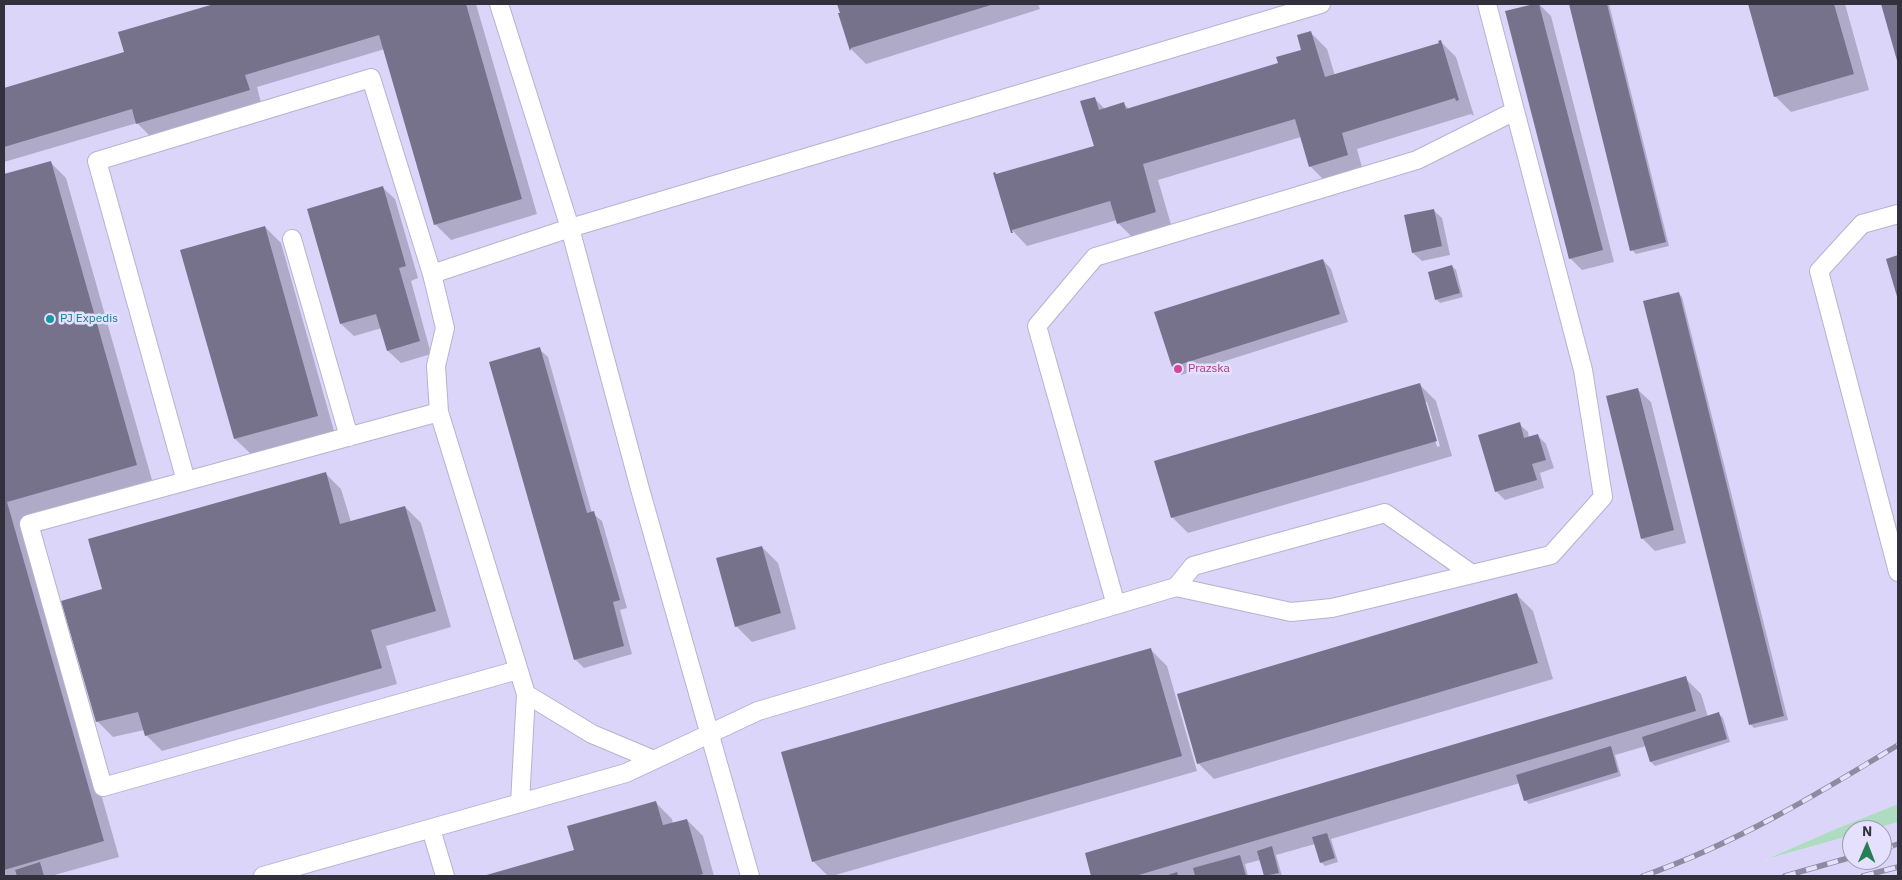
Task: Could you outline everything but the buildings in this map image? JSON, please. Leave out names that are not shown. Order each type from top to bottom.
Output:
[{"type":"lane","points":[[499,4],[570,228],[643,498],[750,876]]},
{"type":"lane","points":[[432,274],[570,228],[1321,4]]},
{"type":"lane","points":[[263,876],[626,773],[758,711],[1176,587],[1291,612],[1332,608],[1551,555],[1603,497],[1583,370],[1486,4]]},
{"type":"lane","points":[[186,481],[97,160],[371,78],[432,274],[444,328],[436,366],[439,412],[526,694],[520,803]]},
{"type":"lane","points":[[1116,605],[1037,326],[1094,257],[1417,160],[1515,111]]},
{"type":"lane","points":[[1898,214],[1862,224],[1819,271],[1898,572]]},
{"type":"lane","points":[[292,239],[349,437]]},
{"type":"lane","points":[[439,412],[29,524],[103,787],[518,670]]},
{"type":"lane","points":[[1176,587],[1193,566],[1386,513],[1472,574]]},
{"type":"lane","points":[[526,694],[592,734],[654,760]]},
{"type":"lane","points":[[431,829],[445,876]]},
{"type":"shaded area","points":[[4,4],[1898,4],[1898,804],[1858,820],[1842,820],[1842,826],[1762,861],[1842,838],[1842,870],[1892,870],[1892,824],[1898,822],[1898,876],[4,876]]},
{"type":"green space","points":[[1898,804],[1898,822],[1892,824],[1892,820],[1858,820]]},
{"type":"green space","points":[[1842,826],[1842,838],[1767,859]]},
{"type":"railway","points":[[1643,876],[1742,834],[1806,800],[1898,745]]},
{"type":"railway","points":[[1892,846],[1898,844]]},
{"type":"railway","points":[[1785,876],[1842,860]]},
{"type":"railway","points":[[1863,876],[1898,867]]},
{"type":"place","name":"PJ Expedis","points":[[50,319]]},
{"type":"place","name":"Prazska","points":[[1178,369]]}]
